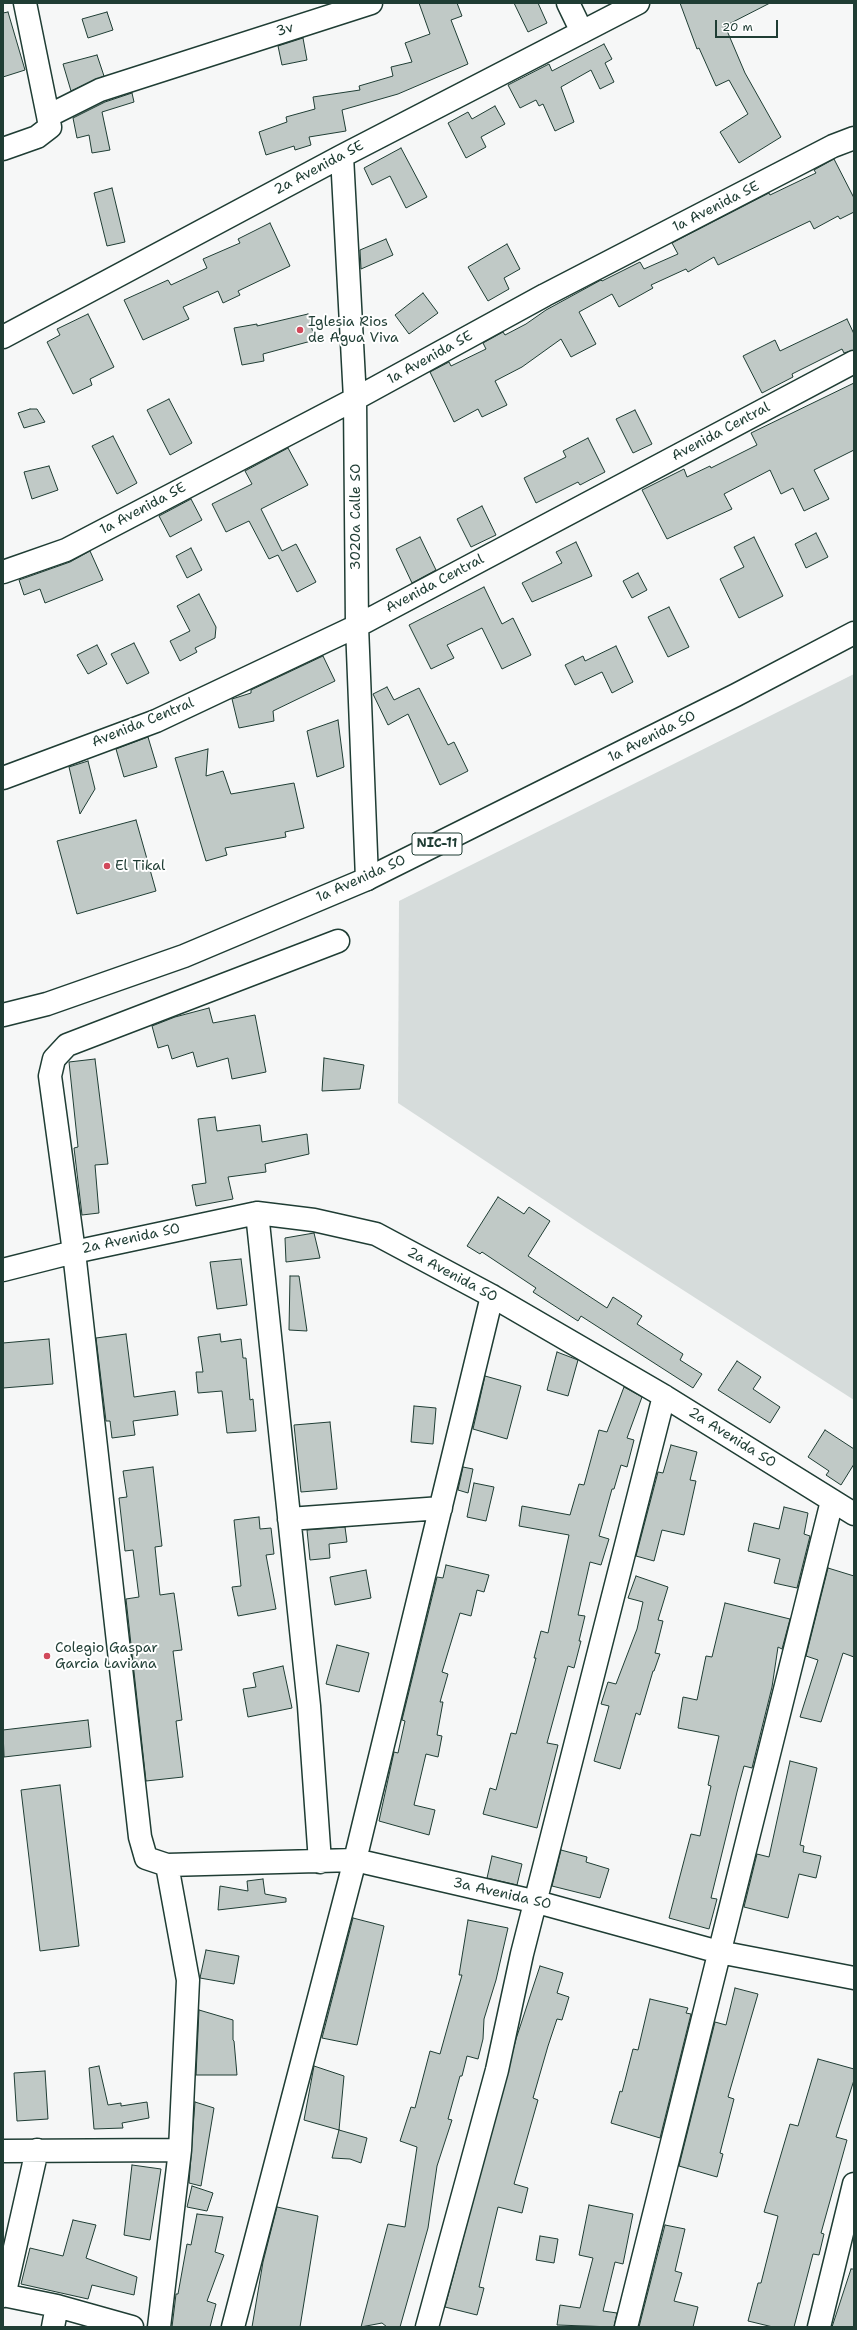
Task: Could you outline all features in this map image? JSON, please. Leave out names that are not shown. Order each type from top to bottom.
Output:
[{"type":"main road","points":[[3,149],[37,137],[50,127],[25,3]]},
{"type":"main road","name":"3v","points":[[48,116],[100,90],[198,57],[371,3]]},
{"type":"main road","points":[[568,3],[582,32]]},
{"type":"main road","name":"2a Avenida SE","points":[[3,337],[342,156],[638,3]]},
{"type":"main road","name":"1a Avenida SE","points":[[3,572],[66,550],[355,399],[545,295],[833,146],[854,138]]},
{"type":"main road","name":"3020a Calle SO","points":[[342,156],[355,399],[357,626],[367,879]]},
{"type":"main road","name":"Avenida Central","points":[[3,778],[156,721],[357,626],[854,362]]},
{"type":"main road","name":"1a Avenida SO","points":[[3,1015],[47,1004],[184,956],[367,879],[729,698],[854,633]]},
{"type":"main road","points":[[74,1252],[50,1076],[54,1059],[67,1045],[338,941]]},
{"type":"main road","points":[[257,1213],[309,1706],[320,1862]]},
{"type":"main road","name":"2a Avenida SO","points":[[3,1270],[74,1252],[257,1213],[314,1220],[376,1234],[492,1296],[664,1396],[854,1514]]},
{"type":"main road","name":"3a Avenida SO","points":[[74,1252],[140,1837],[146,1858],[167,1865],[355,1860],[537,1902],[719,1952],[854,1978]]},
{"type":"main road","points":[[233,2327],[355,1860],[492,1296]]},
{"type":"main road","points":[[427,2327],[497,2070],[522,1954],[537,1902],[664,1396]]},
{"type":"main road","points":[[626,2327],[832,1501]]},
{"type":"main road","points":[[289,1519],[440,1508]]},
{"type":"main road","points":[[159,2327],[180,2150],[188,1980],[167,1865]]},
{"type":"main road","points":[[37,2150],[4,2295],[57,2306],[132,2327]]},
{"type":"main road","points":[[3,2151],[180,2150]]},
{"type":"main road","points":[[819,2327],[854,2184]]},
{"type":"main road","points":[[53,2327],[57,2306]]},
{"type":"shaded area","points":[[854,674],[854,1400],[585,1227],[398,1103],[399,901]]},
{"type":"building","points":[[419,3],[457,3],[462,16],[451,20],[468,64],[398,94],[342,110],[346,131],[309,137],[311,145],[295,150],[294,146],[266,155],[259,132],[287,122],[286,117],[315,109],[313,97],[360,90],[359,86],[393,76],[391,67],[412,62],[405,43],[430,34]]},
{"type":"building","points":[[514,3],[538,3],[547,23],[528,32]]},
{"type":"building","points":[[680,3],[770,3],[725,26],[745,73],[781,137],[739,163],[720,132],[748,114],[729,80],[716,86],[699,48],[697,49]]},
{"type":"building","points":[[8,12],[25,70],[3,77],[3,13]]},
{"type":"building","points":[[107,12],[113,30],[88,38],[82,19]]},
{"type":"building","points":[[303,38],[307,60],[282,65],[278,46]]},
{"type":"building","points":[[604,44],[612,59],[605,63],[614,82],[600,89],[591,70],[561,87],[574,122],[555,131],[543,104],[539,106],[536,100],[520,108],[508,85],[549,64],[552,71]]},
{"type":"building","points":[[97,55],[104,76],[71,91],[63,64]]},
{"type":"building","points":[[132,93],[134,102],[102,112],[110,150],[92,153],[89,135],[77,138],[73,118],[105,102]]},
{"type":"building","points":[[495,106],[505,124],[481,137],[486,147],[466,158],[448,123],[468,112],[472,119]]},
{"type":"building","points":[[401,148],[427,197],[406,208],[390,176],[372,185],[364,168]]},
{"type":"building","points":[[834,159],[854,198],[854,212],[840,219],[838,216],[814,229],[810,221],[718,265],[714,257],[688,272],[686,269],[651,285],[653,288],[619,307],[612,294],[579,312],[596,344],[571,357],[561,339],[522,367],[495,381],[507,405],[482,417],[478,409],[454,422],[430,372],[449,362],[451,366],[486,349],[483,343],[503,332],[505,335],[526,324],[546,310],[601,280],[602,281],[640,262],[644,269],[678,254],[672,243],[769,193],[770,195],[816,173],[814,170]]},
{"type":"building","points":[[112,188],[125,242],[107,246],[94,193]]},
{"type":"building","points":[[270,223],[290,266],[238,291],[240,295],[223,303],[218,291],[183,307],[189,319],[143,340],[124,300],[168,280],[171,285],[207,268],[203,259],[240,243],[238,239]]},
{"type":"building","points":[[386,239],[393,255],[361,269],[360,250]]},
{"type":"building","points":[[507,244],[520,269],[504,278],[509,289],[488,301],[468,267]]},
{"type":"building","points":[[423,293],[438,313],[409,334],[395,315]]},
{"type":"building","points":[[88,314],[114,367],[90,379],[92,385],[73,394],[47,342],[60,335],[57,329]]},
{"type":"building","points":[[308,314],[315,340],[263,354],[264,361],[242,365],[234,328],[257,324],[257,326]]},
{"type":"building","points":[[847,319],[854,334],[854,350],[844,353],[842,349],[792,374],[793,377],[762,393],[743,356],[775,340],[780,351]]},
{"type":"building","points":[[854,383],[854,450],[814,470],[829,499],[804,511],[793,488],[781,494],[770,470],[724,494],[732,509],[667,539],[642,490],[684,469],[687,477],[710,466],[711,468],[757,445],[751,433]]},
{"type":"building","points":[[169,399],[192,443],[170,455],[147,410]]},
{"type":"building","points":[[30,409],[37,409],[45,422],[24,428],[18,413]]},
{"type":"building","points":[[635,410],[652,444],[633,453],[616,419]]},
{"type":"building","points":[[113,436],[137,483],[117,494],[92,446]]},
{"type":"building","points":[[588,438],[605,472],[580,485],[578,482],[536,503],[524,478],[566,457],[563,451]]},
{"type":"building","points":[[288,448],[308,485],[261,509],[282,551],[296,544],[316,582],[297,592],[278,555],[269,559],[249,521],[226,532],[212,504],[252,484],[245,471]]},
{"type":"building","points":[[49,466],[58,490],[32,499],[24,472]]},
{"type":"building","points":[[191,499],[202,520],[170,537],[159,516]]},
{"type":"building","points":[[482,506],[496,535],[471,547],[457,519]]},
{"type":"building","points":[[816,533],[828,557],[806,568],[795,544]]},
{"type":"building","points":[[420,537],[436,570],[412,583],[396,549]]},
{"type":"building","points":[[754,537],[783,596],[739,618],[720,579],[744,567],[734,547]]},
{"type":"building","points":[[576,542],[592,576],[532,602],[522,583],[562,563],[556,552]]},
{"type":"building","points":[[191,548],[202,570],[187,578],[176,556]]},
{"type":"building","points":[[90,551],[103,580],[45,603],[40,589],[24,595],[19,580],[70,562]]},
{"type":"building","points":[[638,573],[647,590],[632,598],[623,581]]},
{"type":"building","points":[[484,587],[502,624],[513,618],[531,655],[502,669],[482,628],[447,645],[454,658],[431,669],[409,625]]},
{"type":"building","points":[[199,594],[216,627],[215,638],[195,648],[197,652],[180,661],[170,641],[190,631],[177,606]]},
{"type":"building","points":[[669,607],[689,647],[668,657],[648,617]]},
{"type":"building","points":[[134,643],[149,673],[127,684],[111,654]]},
{"type":"building","points":[[97,645],[107,664],[88,674],[77,655]]},
{"type":"building","points":[[616,646],[633,682],[612,693],[602,672],[575,685],[565,665],[583,656],[585,661]]},
{"type":"building","points":[[323,656],[335,681],[273,711],[274,721],[239,728],[232,699],[251,693],[251,690]]},
{"type":"building","points":[[387,687],[394,700],[419,688],[448,745],[454,742],[468,771],[440,785],[408,714],[388,725],[373,694]]},
{"type":"building","points":[[338,720],[344,767],[317,777],[307,731]]},
{"type":"building","points":[[148,737],[157,767],[124,777],[116,749]]},
{"type":"building","points":[[208,749],[206,776],[223,771],[231,794],[294,783],[304,828],[285,832],[286,837],[225,848],[227,855],[206,861],[175,758]]},
{"type":"building","points":[[88,761],[95,789],[80,814],[69,767]]},
{"type":"building","name":"El Tikal","points":[[136,820],[156,891],[77,914],[57,841]]},
{"type":"building","points":[[209,1008],[213,1023],[255,1015],[266,1072],[232,1079],[228,1058],[197,1067],[193,1052],[172,1059],[168,1045],[158,1048],[152,1026],[175,1017]]},
{"type":"building","points":[[324,1058],[364,1065],[360,1089],[322,1091]]},
{"type":"building","points":[[95,1059],[108,1164],[95,1165],[99,1213],[82,1215],[74,1148],[78,1147],[69,1062]]},
{"type":"building","points":[[215,1117],[217,1131],[260,1125],[262,1142],[307,1134],[309,1154],[265,1164],[266,1172],[228,1177],[233,1199],[196,1206],[192,1185],[206,1183],[198,1119]]},
{"type":"building","points":[[498,1197],[524,1214],[529,1207],[550,1221],[528,1256],[607,1308],[613,1297],[642,1316],[637,1324],[683,1354],[680,1360],[702,1374],[693,1388],[581,1316],[578,1321],[533,1292],[536,1288],[482,1252],[480,1254],[467,1246]]},
{"type":"building","points":[[314,1233],[320,1258],[286,1262],[285,1238]]},
{"type":"building","points":[[241,1259],[247,1305],[217,1309],[210,1262]]},
{"type":"building","points":[[290,1276],[299,1276],[307,1331],[289,1330]]},
{"type":"building","points":[[126,1334],[134,1397],[175,1391],[178,1415],[133,1421],[135,1435],[112,1438],[110,1421],[106,1421],[96,1338]]},
{"type":"building","points":[[220,1334],[221,1342],[241,1339],[243,1358],[246,1358],[250,1400],[253,1399],[256,1431],[227,1433],[222,1391],[198,1393],[196,1372],[203,1372],[198,1337]]},
{"type":"building","points":[[49,1339],[53,1384],[3,1388],[3,1343]]},
{"type":"building","points":[[557,1352],[578,1360],[568,1396],[547,1390]]},
{"type":"building","points":[[737,1361],[761,1377],[753,1389],[780,1407],[770,1423],[718,1390]]},
{"type":"building","points":[[485,1376],[521,1386],[507,1439],[473,1429]]},
{"type":"building","points":[[624,1387],[642,1397],[627,1438],[634,1440],[627,1467],[621,1465],[614,1489],[612,1489],[599,1536],[609,1539],[601,1565],[590,1562],[578,1615],[585,1616],[579,1641],[581,1641],[574,1668],[568,1666],[547,1743],[558,1745],[537,1828],[483,1814],[490,1788],[496,1790],[511,1733],[516,1734],[536,1658],[534,1658],[541,1631],[548,1633],[569,1535],[519,1526],[522,1506],[570,1515],[579,1484],[584,1485],[599,1430],[607,1432]]},
{"type":"building","points":[[414,1406],[436,1408],[433,1444],[411,1442]]},
{"type":"building","points":[[330,1422],[337,1489],[301,1492],[294,1425]]},
{"type":"building","points":[[825,1430],[854,1449],[854,1464],[841,1485],[826,1475],[829,1471],[808,1457]]},
{"type":"building","points":[[671,1445],[697,1452],[690,1480],[696,1481],[684,1535],[662,1530],[654,1561],[636,1556],[658,1472],[663,1473]]},
{"type":"building","points":[[153,1467],[162,1546],[155,1547],[160,1595],[174,1593],[182,1650],[173,1651],[182,1720],[176,1721],[183,1777],[146,1781],[126,1599],[139,1597],[133,1550],[125,1551],[119,1498],[127,1497],[123,1471]]},
{"type":"building","points":[[463,1467],[473,1469],[468,1493],[458,1490]]},
{"type":"building","points":[[474,1483],[494,1487],[486,1521],[467,1517]]},
{"type":"building","points":[[784,1507],[808,1513],[804,1534],[810,1536],[797,1588],[774,1583],[780,1559],[748,1551],[754,1523],[779,1529]]},
{"type":"building","points":[[259,1517],[260,1529],[271,1528],[274,1554],[266,1555],[276,1609],[238,1616],[232,1587],[241,1586],[234,1520]]},
{"type":"building","points":[[345,1527],[347,1542],[329,1544],[330,1558],[310,1560],[307,1530]]},
{"type":"building","points":[[446,1565],[489,1575],[484,1592],[477,1590],[471,1616],[460,1613],[442,1672],[448,1674],[440,1702],[443,1702],[437,1735],[442,1736],[438,1757],[426,1754],[414,1805],[435,1810],[429,1835],[379,1821],[394,1752],[398,1753],[405,1721],[402,1720],[437,1577],[443,1578]]},
{"type":"building","points":[[828,1568],[854,1576],[854,1657],[843,1653],[821,1722],[800,1717],[818,1660],[806,1656]]},
{"type":"building","points":[[366,1570],[371,1598],[335,1605],[330,1577]]},
{"type":"building","points":[[636,1576],[668,1587],[658,1620],[663,1621],[655,1653],[660,1654],[653,1671],[640,1715],[636,1713],[620,1769],[594,1761],[609,1706],[601,1704],[608,1682],[616,1684],[637,1629],[643,1602],[628,1598]]},
{"type":"building","points":[[725,1603],[790,1619],[782,1649],[778,1647],[772,1687],[752,1768],[744,1766],[737,1792],[711,1898],[717,1899],[709,1929],[669,1918],[691,1834],[700,1836],[711,1786],[708,1785],[719,1736],[678,1728],[683,1697],[697,1700],[706,1656],[712,1657]]},
{"type":"building","points":[[337,1645],[369,1653],[359,1692],[326,1684]]},
{"type":"building","points":[[283,1666],[292,1708],[248,1717],[243,1689],[256,1687],[253,1673]]},
{"type":"building","points":[[88,1720],[91,1747],[4,1757],[3,1730]]},
{"type":"building","points":[[790,1761],[817,1768],[800,1845],[804,1846],[803,1852],[821,1856],[816,1878],[799,1874],[788,1918],[744,1907],[757,1854],[769,1857]]},
{"type":"building","points":[[60,1785],[79,1946],[40,1951],[21,1790]]},
{"type":"building","points":[[561,1850],[587,1857],[586,1862],[609,1869],[600,1898],[552,1886]]},
{"type":"building","points":[[492,1856],[522,1864],[517,1885],[487,1878]]},
{"type":"building","points":[[263,1879],[265,1894],[286,1898],[286,1902],[218,1910],[220,1886],[248,1891],[247,1881]]},
{"type":"building","points":[[353,1918],[384,1926],[357,2045],[322,2038]]},
{"type":"building","points":[[468,1920],[508,1928],[496,1980],[484,2019],[483,2039],[478,2059],[467,2056],[462,2076],[460,2076],[448,2119],[452,2120],[437,2166],[428,2228],[400,2327],[387,2327],[382,2323],[361,2327],[388,2224],[405,2227],[417,2147],[400,2141],[411,2107],[415,2108],[430,2051],[440,2054],[462,1975],[459,1975]]},
{"type":"building","points":[[206,1950],[239,1956],[234,1984],[200,1978]]},
{"type":"building","points":[[540,1966],[563,1973],[557,1993],[569,1997],[562,2020],[557,2019],[548,2046],[533,2098],[538,2100],[514,2184],[528,2188],[522,2213],[498,2207],[479,2287],[484,2288],[477,2315],[445,2307],[516,2039]]},
{"type":"building","points":[[735,1988],[758,1994],[728,2097],[734,2099],[720,2153],[723,2154],[717,2177],[679,2166],[715,2022],[726,2025]]},
{"type":"building","points":[[650,1999],[688,2008],[686,2013],[691,2014],[660,2138],[611,2123],[620,2091],[622,2092],[633,2049],[638,2050]]},
{"type":"building","points":[[199,2010],[233,2020],[233,2040],[237,2075],[196,2075]]},
{"type":"building","points":[[818,2059],[854,2069],[854,2080],[836,2137],[847,2140],[821,2233],[824,2234],[819,2255],[813,2254],[794,2327],[773,2327],[748,2321],[758,2283],[761,2283],[778,2216],[764,2212],[790,2124],[798,2126]]},
{"type":"building","points":[[99,2066],[108,2105],[121,2103],[121,2106],[147,2102],[149,2118],[122,2123],[123,2128],[94,2129],[89,2068]]},
{"type":"building","points":[[314,2066],[344,2076],[339,2130],[304,2120]]},
{"type":"building","points":[[45,2071],[48,2119],[17,2121],[14,2073]]},
{"type":"building","points":[[195,2102],[214,2108],[201,2186],[189,2183]]},
{"type":"building","points":[[339,2130],[367,2138],[361,2163],[350,2159],[332,2158]]},
{"type":"building","points":[[132,2165],[161,2169],[150,2240],[124,2235]]},
{"type":"building","points":[[192,2186],[213,2193],[207,2211],[187,2207]]},
{"type":"building","points":[[589,2205],[633,2214],[623,2264],[615,2262],[603,2311],[617,2313],[614,2327],[557,2325],[560,2305],[580,2308],[593,2258],[579,2255]]},
{"type":"building","points":[[277,2207],[318,2216],[300,2327],[252,2327],[263,2262]]},
{"type":"building","points":[[197,2214],[223,2217],[215,2252],[224,2255],[207,2301],[216,2304],[210,2327],[172,2327],[176,2294],[178,2294],[187,2244],[191,2245]]},
{"type":"building","points":[[73,2220],[96,2225],[86,2258],[137,2277],[134,2295],[92,2285],[88,2299],[21,2284],[30,2248],[63,2256]]},
{"type":"building","points":[[665,2225],[685,2229],[675,2271],[682,2273],[674,2301],[698,2307],[693,2327],[639,2327]]},
{"type":"building","points":[[540,2236],[558,2239],[554,2263],[536,2260]]},
{"type":"building","points":[[851,2269],[854,2269],[854,2327],[832,2327]]},
{"type":"place","name":"Iglesia Rios de Agua Viva","points":[[300,330]]},
{"type":"place","name":"El Tikal","points":[[107,866]]},
{"type":"place","name":"Colegio Gaspar Garcia Laviana","points":[[47,1656]]}]
